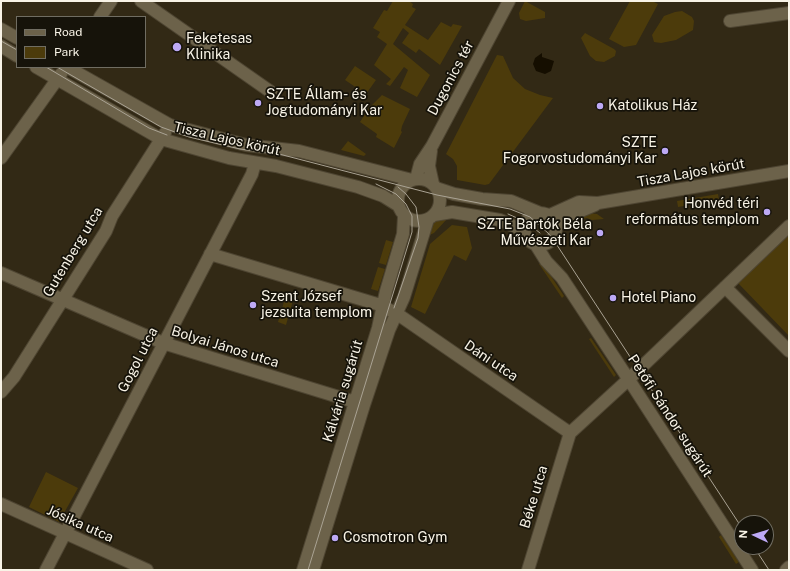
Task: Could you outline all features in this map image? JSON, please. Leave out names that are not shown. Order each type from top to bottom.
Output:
[{"type":"street","points":[[101,16],[111,1]]},
{"type":"street","points":[[141,1],[271,92]]},
{"type":"street","name":"Dugonics tér","points":[[414,180],[420,164],[432,146],[509,1]]},
{"type":"street","points":[[730,21],[789,13]]},
{"type":"street","points":[[1,29],[16,37]]},
{"type":"street","points":[[1,46],[16,55]]},
{"type":"street","name":"Tisza Lajos körút","points":[[38,68],[161,139],[192,149],[255,163],[276,166],[358,187],[383,196],[401,211]]},
{"type":"street","points":[[1,158],[65,68]]},
{"type":"street","name":"Tisza Lajos körút","points":[[68,68],[170,125],[246,145],[299,151],[414,180]]},
{"type":"street","name":"Gutenberg utca","points":[[1,392],[14,377],[106,231],[112,216],[170,125]]},
{"type":"street","name":"Dugonics tér","points":[[432,146],[428,166],[434,186]]},
{"type":"street","name":"Gogol utca","points":[[46,570],[252,174],[255,163]]},
{"type":"street","name":"Tisza Lajos körút","points":[[544,215],[579,202],[598,203],[789,171]]},
{"type":"street","points":[[383,308],[386,291],[403,234],[398,196],[400,190],[406,184],[414,180],[423,179],[434,186],[454,194],[482,199],[511,201],[544,215],[556,226],[555,235],[543,244],[529,241],[525,234],[518,228],[500,220],[452,212],[416,221],[401,211]]},
{"type":"street","points":[[210,254],[383,308],[396,314],[404,297],[431,217],[440,201],[434,186]]},
{"type":"street","name":"Tisza Lajos körút","points":[[556,226],[569,216],[598,203]]},
{"type":"street","points":[[525,234],[525,226],[529,218],[544,215]]},
{"type":"street","points":[[570,433],[629,379],[789,226]]},
{"type":"street","name":"Petőfi Sándor sugárút","points":[[543,244],[546,261],[562,278],[752,570]]},
{"type":"street","name":"Bolyai János utca","points":[[1,273],[163,343],[355,402]]},
{"type":"street","points":[[725,287],[789,351]]},
{"type":"street","name":"Kálvária sugárút","points":[[303,570],[383,308]]},
{"type":"street","name":"Kálvária sugárút","points":[[313,570],[364,405],[389,330],[396,314]]},
{"type":"street","name":"Dáni utca","points":[[396,314],[570,433]]},
{"type":"street","name":"Béke utca","points":[[528,570],[570,433]]},
{"type":"street","name":"Jósika utca","points":[[1,504],[147,570]]},
{"type":"street","points":[[786,570],[789,567]]},
{"type":"green space","points":[[393,1],[409,1],[413,4],[412,7],[416,9],[405,25],[428,40],[441,22],[451,27],[453,24],[462,26],[440,65],[419,49],[416,53],[402,43],[409,33],[403,28],[393,44],[430,75],[417,97],[400,88],[408,70],[404,67],[390,86],[386,84],[391,79],[374,65],[387,44],[377,37],[380,32],[373,28],[384,10],[387,11]]},
{"type":"green space","points":[[525,1],[545,12],[545,18],[526,21],[520,19],[519,13]]},
{"type":"green space","points":[[630,1],[652,1],[658,4],[636,45],[624,47],[609,39]]},
{"type":"green space","points":[[682,11],[692,17],[694,21],[693,30],[676,40],[661,43],[654,42],[652,35],[664,16]]},
{"type":"green space","points":[[585,33],[614,49],[616,51],[615,56],[604,62],[596,61],[590,56],[581,38]]},
{"type":"green space","points":[[497,55],[503,56],[513,78],[525,89],[553,98],[489,184],[485,185],[457,180],[457,166],[453,159],[446,154]]},
{"type":"green space","points":[[355,66],[376,80],[366,94],[345,80]]},
{"type":"green space","points":[[382,95],[410,109],[402,126],[402,132],[394,148],[376,137],[377,134],[360,122],[369,108]]},
{"type":"green space","points":[[348,141],[366,154],[364,156],[341,150]]},
{"type":"green space","points":[[718,194],[719,200],[678,207],[677,201]]},
{"type":"green space","points":[[589,213],[597,214],[604,219],[592,220],[587,218],[575,221],[573,218]]},
{"type":"green space","points":[[448,218],[434,233],[427,236],[432,224],[436,220]]},
{"type":"green space","points":[[452,225],[467,227],[472,248],[466,261],[454,255],[425,314],[411,307],[430,244]]},
{"type":"green space","points":[[789,233],[789,336],[738,283]]},
{"type":"green space","points":[[386,240],[393,242],[386,265],[379,263]]},
{"type":"green space","points":[[539,264],[543,264],[564,296],[562,298]]},
{"type":"green space","points":[[378,267],[385,269],[378,291],[371,289]]},
{"type":"green space","points":[[286,295],[294,297],[286,325],[278,322]]},
{"type":"green space","points":[[591,338],[616,375],[614,377],[589,339]]},
{"type":"green space","points":[[46,472],[78,488],[59,522],[29,507]]},
{"type":"green space","points":[[721,535],[739,562],[736,564],[719,537]]},
{"type":"shaded area","points":[[542,53],[542,57],[554,61],[551,71],[545,74],[536,71],[533,64],[535,58]]},
{"type":"tram line","points":[[1,41],[16,49]]},
{"type":"tram line","points":[[48,68],[149,128],[167,135]]},
{"type":"tram line","points":[[59,68],[161,127],[189,137],[240,149],[279,154],[437,195],[510,209],[530,217],[553,239],[734,516]]},
{"type":"tram line","points":[[308,570],[412,232],[412,216],[406,204],[396,194],[376,184]]},
{"type":"tram line","points":[[394,308],[418,238],[419,227],[416,207],[406,194],[398,187]]},
{"type":"tram line","points":[[508,214],[526,222],[540,233]]},
{"type":"tram line","points":[[759,555],[769,570]]},
{"type":"place","name":"Feketesas Klinika","points":[[177,47]]},
{"type":"place","name":"SZTE Állam- és Jogtudományi Kar","points":[[258,103]]},
{"type":"place","name":"Katolikus Ház","points":[[600,106]]},
{"type":"place","name":"SZTE Fogorvostudományi Kar","points":[[665,151]]},
{"type":"place","name":"Honvéd téri református templom","points":[[767,212]]},
{"type":"place","name":"SZTE Bartók Béla Művészeti Kar","points":[[600,233]]},
{"type":"place","name":"Hotel Piano","points":[[613,298]]},
{"type":"place","name":"Szent József jezsuita templom","points":[[253,305]]},
{"type":"place","name":"Cosmotron Gym","points":[[335,538]]}]
